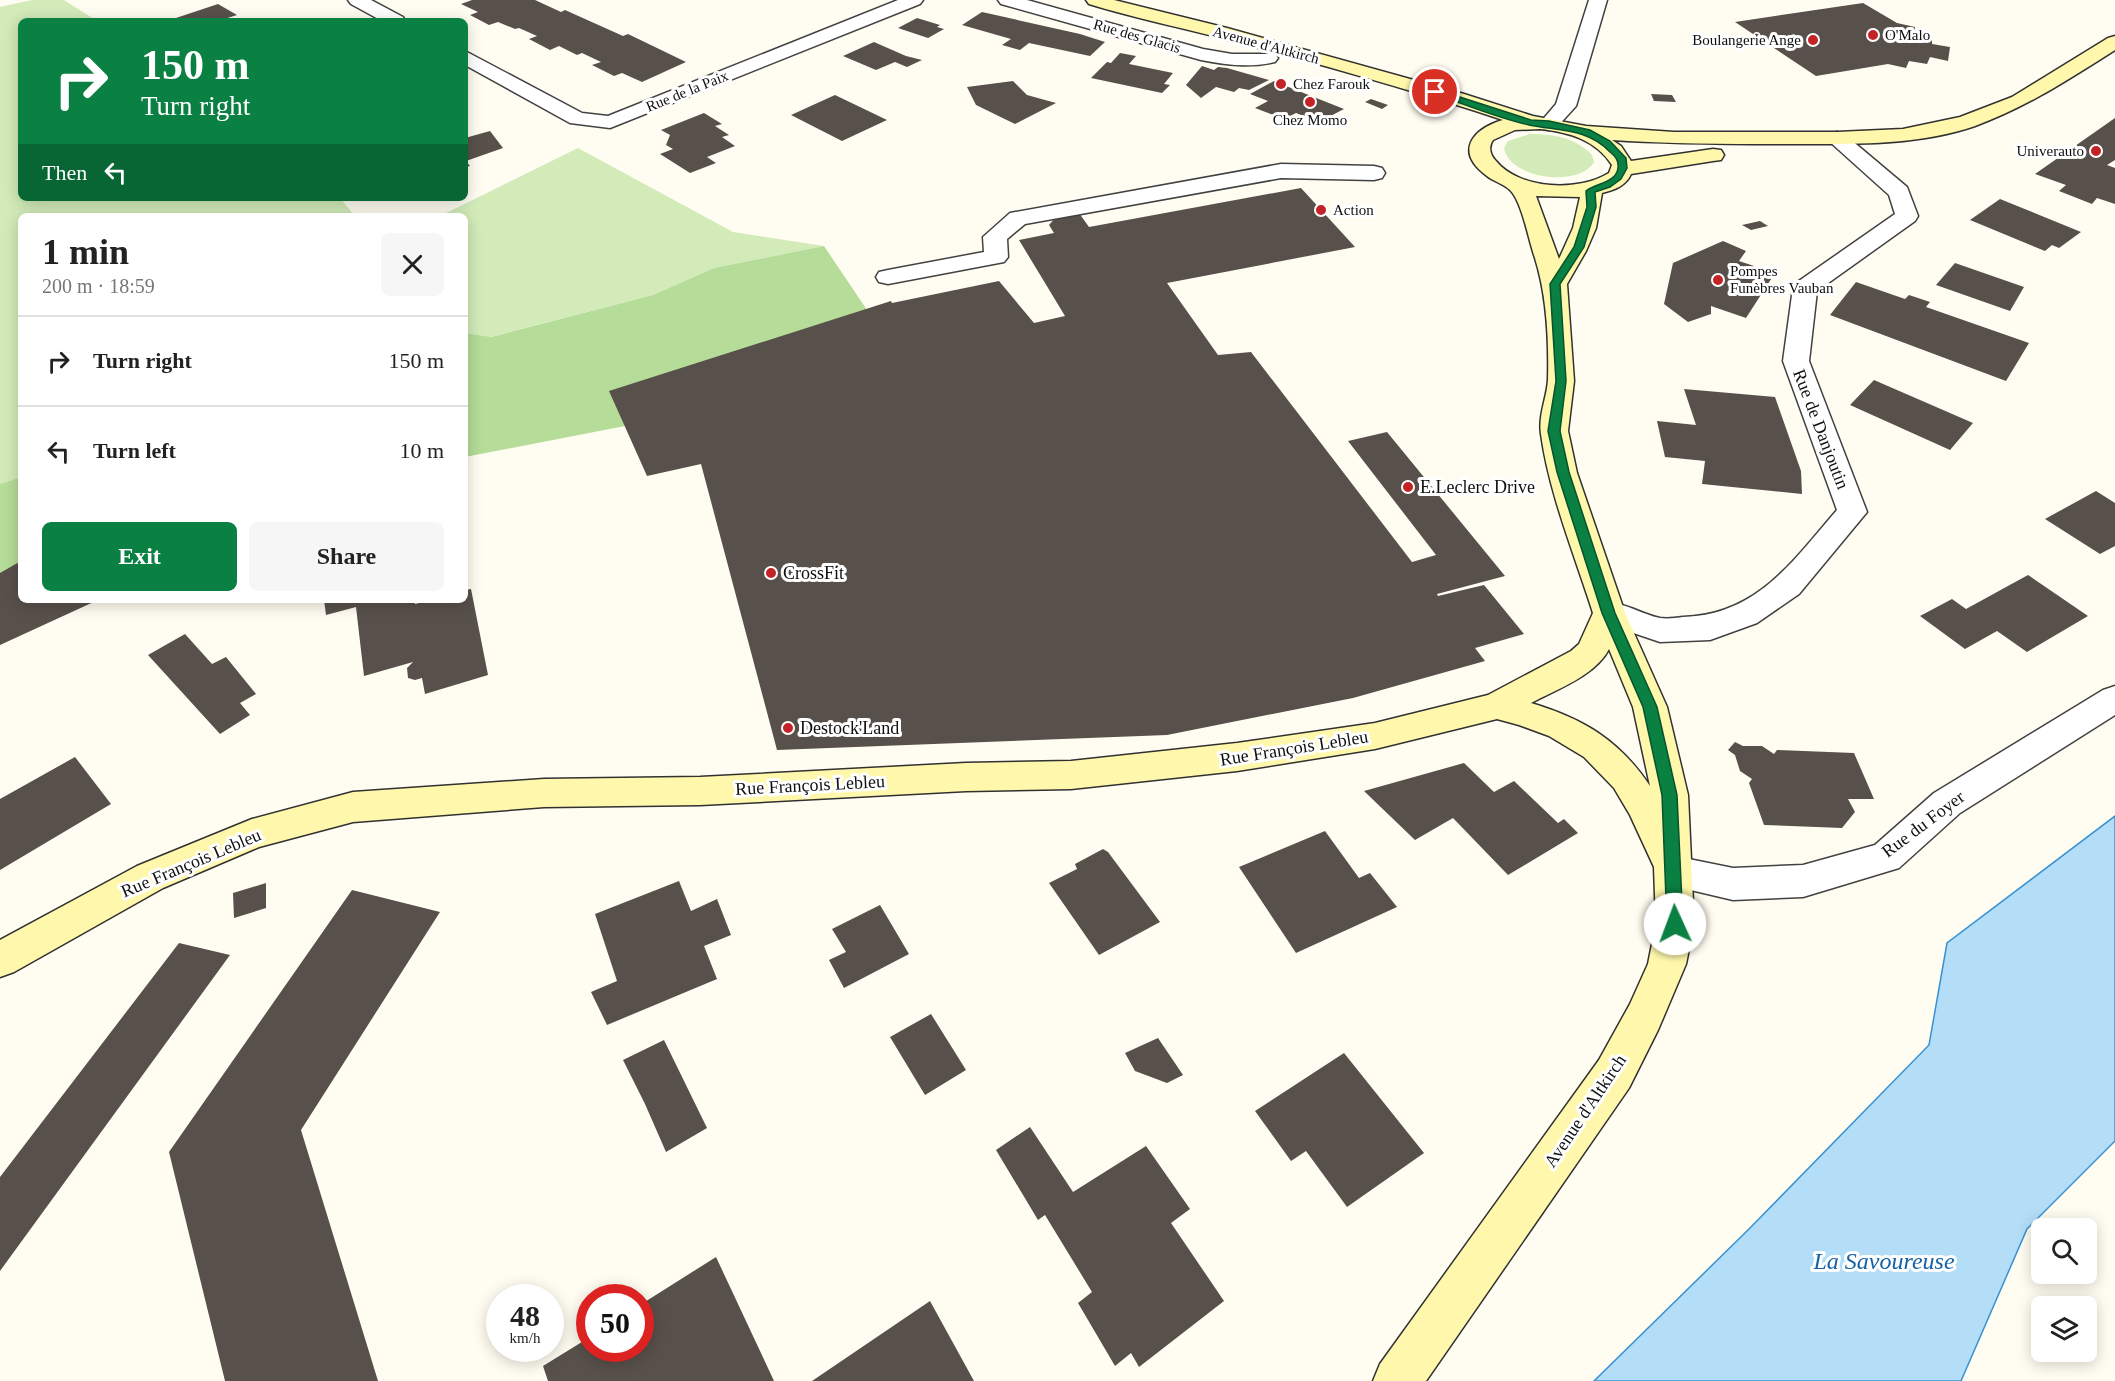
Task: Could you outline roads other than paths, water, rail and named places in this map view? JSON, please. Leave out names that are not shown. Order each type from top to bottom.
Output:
[{"type":"street","points":[[357,0],[390,18]]},
{"type":"street","name":"Rue de la Paix","points":[[468,59],[577,118],[610,122],[914,0]]},
{"type":"street","name":"Rue des Glacis","points":[[1007,0],[1201,54],[1232,60],[1268,58]]},
{"type":"street","name":"Avenue d'Altkirch","points":[[1095,0],[1212,41],[1443,115]]},
{"type":"street","points":[[1540,123],[1566,106],[1598,0]]},
{"type":"street","name":"Avenue d'Altkirch","points":[[1137,13],[1220,32],[1540,123]]},
{"type":"street","points":[[1587,132],[1607,143],[1621,158],[1622,169],[1618,177],[1607,186],[1591,191],[1570,193],[1548,192],[1518,184],[1492,171],[1482,162],[1478,152],[1476,133],[1540,123],[1587,132],[1674,138],[1837,138],[1904,135],[1966,122],[2019,101],[2115,42]]},
{"type":"street","points":[[1622,169],[1837,138]]},
{"type":"street","name":"Rue de Danjoutin","points":[[1609,613],[1660,630],[1710,628],[1746,615],[1788,586],[1852,512],[1796,361],[1805,288],[1907,216],[1899,192],[1837,138]]},
{"type":"street","points":[[888,277],[996,257],[995,237],[1018,218],[1281,171],[1374,173]]},
{"type":"street","name":"Avenue d'Altkirch","points":[[1397,1381],[1614,1074],[1644,1017],[1667,964],[1675,924],[1670,795],[1650,707],[1609,613],[1563,472],[1554,431],[1561,381],[1555,284],[1528,202],[1518,184]]},
{"type":"street","points":[[1555,284],[1579,247],[1592,207],[1591,191]]},
{"type":"street","name":"Rue François Lebleu","points":[[0,960],[160,873],[252,834],[353,807],[544,793],[700,791],[966,777],[1071,775],[1238,757],[1375,736],[1497,706],[1582,660],[1592,651],[1609,613]]},
{"type":"street","name":"Rue du Foyer","points":[[1674,872],[1733,884],[1803,881],[1886,857],[1947,803],[2115,699]]},
{"type":"street","points":[[1497,706],[1537,715],[1583,736],[1616,764],[1640,798],[1674,872]]},
{"type":"water","name":"La Savoureuse","points":[[2115,816],[2115,1141],[2038,1218],[2031,1218],[2031,1225],[2027,1229],[1961,1381],[1594,1381],[1749,1229],[1929,1045],[1947,943]]},
{"type":"place","name":"O'Malo","points":[[1873,35]]},
{"type":"place","name":"Boulangerie Ange","points":[[1813,40]]},
{"type":"place","name":"Chez Farouk","points":[[1281,84]]},
{"type":"place","name":"Chez Momo","points":[[1310,102]]},
{"type":"place","name":"Univerauto","points":[[2096,151]]},
{"type":"place","name":"Action","points":[[1321,210]]},
{"type":"place","name":"Pompes Funèbres Vauban","points":[[1718,280]]},
{"type":"place","name":"E.Leclerc Drive","points":[[1408,487]]},
{"type":"place","name":"CrossFit","points":[[771,573]]},
{"type":"place","name":"Destock'Land","points":[[788,728]]}]
